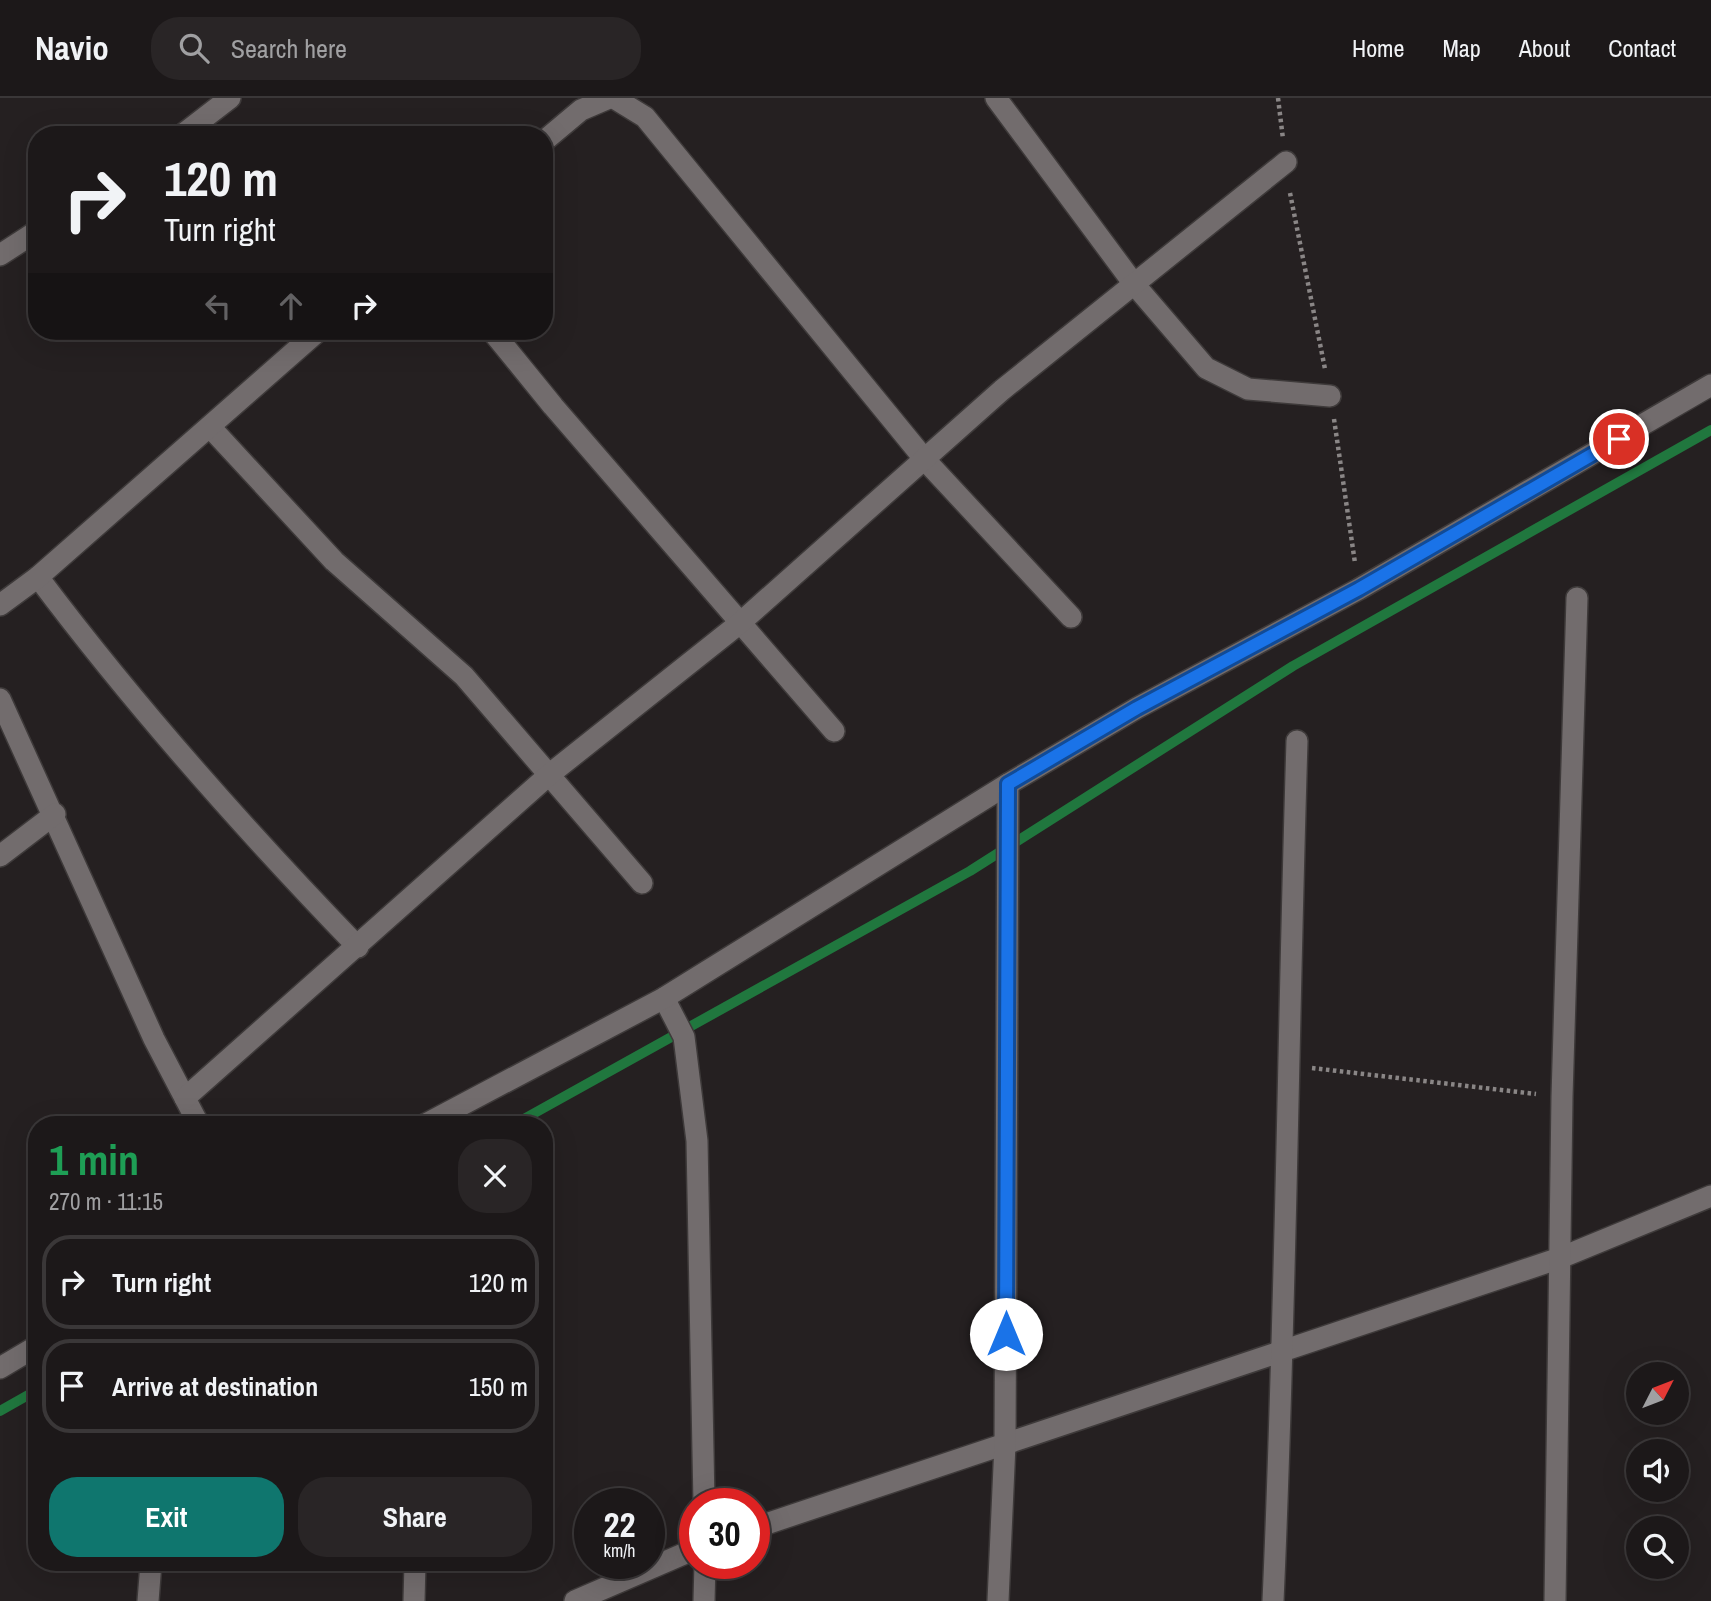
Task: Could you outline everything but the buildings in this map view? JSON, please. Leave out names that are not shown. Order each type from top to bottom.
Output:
[{"type":"street","points":[[194,126],[230,98]]},
{"type":"street","points":[[553,133],[581,110],[609,98]]},
{"type":"street","points":[[614,98],[645,117],[926,461],[1071,617]]},
{"type":"street","points":[[996,98],[1133,284],[1206,368],[1248,389],[1330,397]]},
{"type":"street","points":[[185,1098],[550,774],[740,623],[926,461],[1002,390],[1286,162]]},
{"type":"street","points":[[0,255],[28,237]]},
{"type":"street","points":[[0,605],[38,577],[113,509],[211,428],[308,340]]},
{"type":"street","points":[[500,340],[834,731]]},
{"type":"street","points":[[444,1116],[664,998],[1008,784],[1137,708],[1359,589],[1711,385]]},
{"type":"street","points":[[211,428],[334,561],[464,676],[642,883]]},
{"type":"street","points":[[38,577],[172,740],[294,881],[358,947]]},
{"type":"street","points":[[1555,1601],[1562,1097],[1577,598]]},
{"type":"street","points":[[0,699],[55,814],[149,1027],[194,1116]]},
{"type":"street","points":[[1273,1601],[1284,1351],[1287,1065],[1297,741]]},
{"type":"street","points":[[998,1601],[1005,1444],[1008,784]]},
{"type":"street","points":[[0,856],[55,814]]},
{"type":"street","points":[[664,998],[684,1037],[697,1141],[704,1488]]},
{"type":"street","points":[[770,1523],[1560,1258],[1711,1196]]},
{"type":"street","points":[[0,1368],[28,1351]]},
{"type":"street","points":[[575,1601],[679,1556]]},
{"type":"street","points":[[148,1601],[150,1571]]},
{"type":"street","points":[[414,1601],[415,1571]]},
{"type":"street","points":[[704,1601],[705,1579]]},
{"type":"path","points":[[1278,98],[1286,162],[1330,397],[1359,589]]},
{"type":"path","points":[[1287,1065],[1562,1097]]},
{"type":"waterway","points":[[529,1116],[970,871],[1293,666],[1711,430]]},
{"type":"waterway","points":[[0,1411],[28,1395]]},
{"type":"route","points":[[1006,1334],[1008,784],[1137,708],[1359,589],[1619,439]]}]
